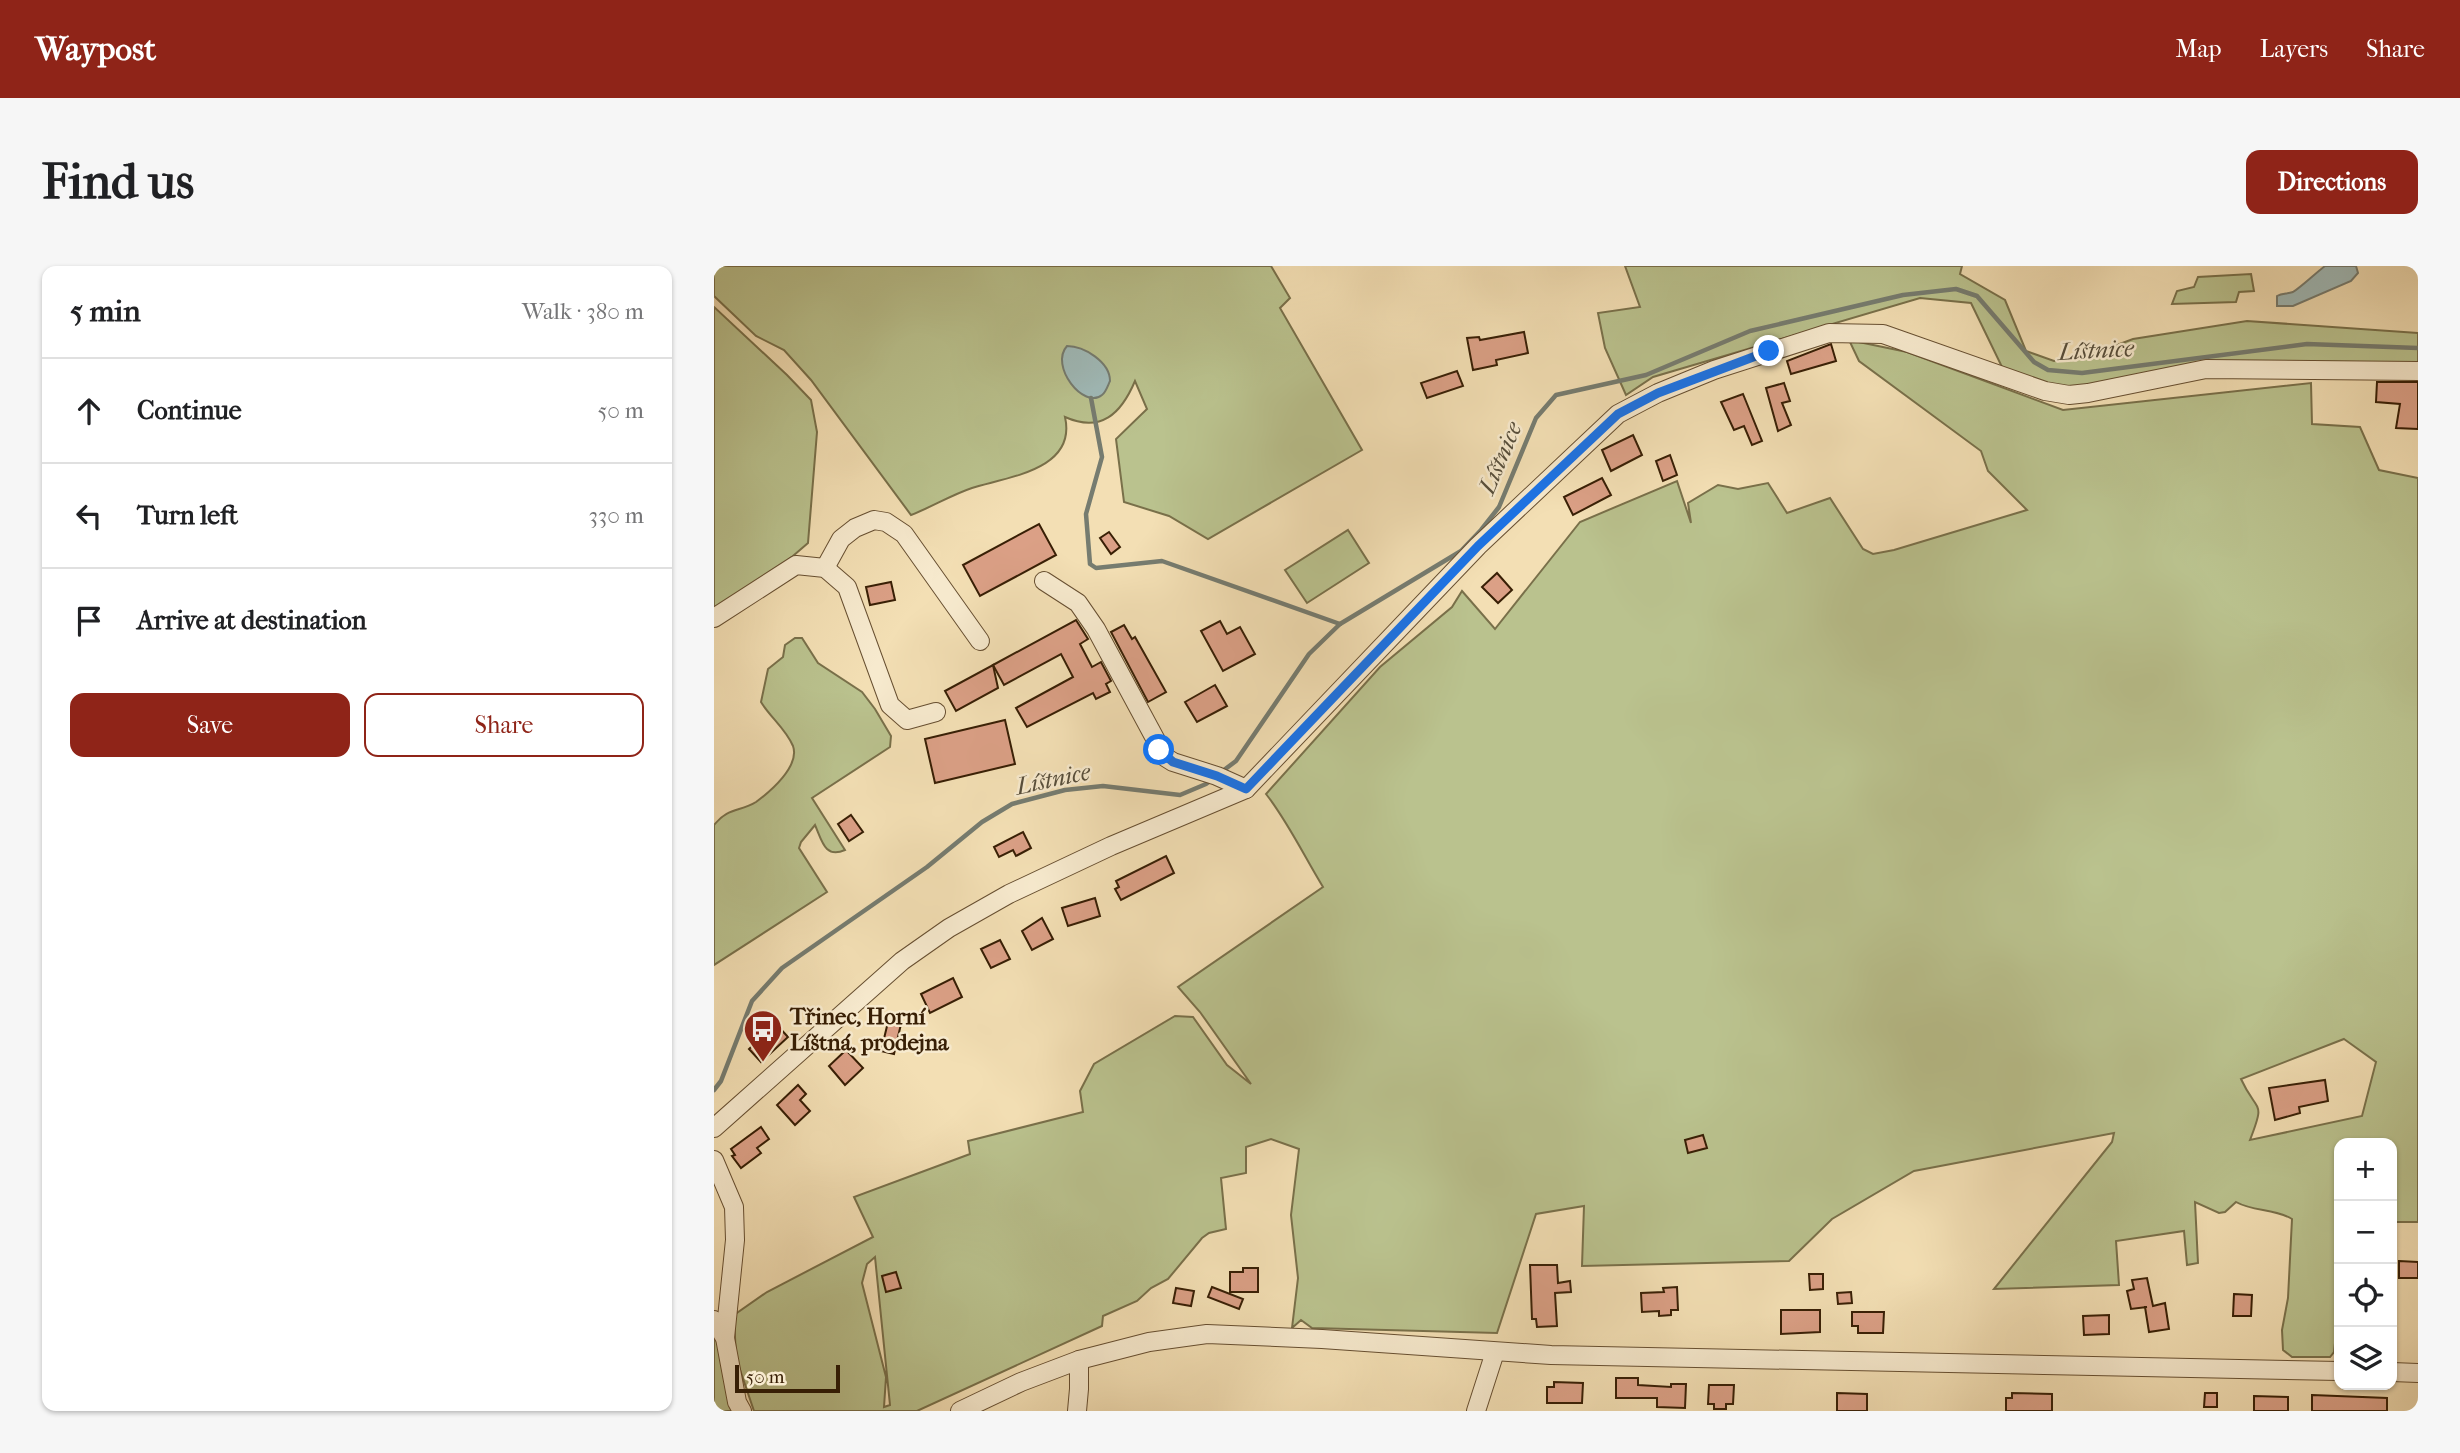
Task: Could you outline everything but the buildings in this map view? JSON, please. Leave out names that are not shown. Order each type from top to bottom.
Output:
[{"type":"street","points":[[714,1128],[902,961],[949,928],[1009,894],[1111,846],[1246,789],[1478,546],[1618,414],[1658,393],[1714,370],[1829,333],[1855,332],[1883,334],[2045,391],[2069,395],[2206,369],[2418,371]]},
{"type":"street","points":[[825,569],[841,539],[855,528],[874,520],[886,522],[904,534],[980,641]]},
{"type":"street","points":[[714,618],[796,565],[825,569],[847,587],[890,705],[907,720],[936,712]]},
{"type":"street","points":[[1044,581],[1078,603],[1090,620],[1165,757],[1246,789]]},
{"type":"street","points":[[714,1160],[734,1207],[735,1240],[725,1338],[741,1411]]},
{"type":"street","points":[[714,1320],[725,1338]]},
{"type":"street","points":[[960,1411],[1021,1382],[1079,1360],[1149,1342],[1207,1334],[1579,1356],[2334,1371]]},
{"type":"street","points":[[1476,1411],[1495,1352]]},
{"type":"street","points":[[1077,1411],[1079,1360]]},
{"type":"street","points":[[2397,1372],[2418,1373]]},
{"type":"green space","points":[[714,266],[1271,266],[1290,298],[1280,308],[1362,450],[1208,539],[1169,516],[1124,502],[1116,439],[1147,409],[1135,381],[1123,403],[1108,417],[1089,423],[1065,417],[1066,435],[1060,449],[1050,460],[1020,475],[972,488],[911,515],[811,380],[784,350],[756,336],[714,296]]},
{"type":"green space","points":[[1625,266],[1962,266],[1960,274],[2005,300],[2026,351],[2054,361],[2082,358],[2133,339],[2247,321],[2418,333],[2418,362],[2202,363],[2076,389],[2047,385],[2002,367],[1971,303],[1920,298],[1653,377],[1626,395],[1605,348],[1598,313],[1640,307]]},
{"type":"green space","points":[[2251,274],[2254,291],[2239,292],[2236,302],[2172,304],[2177,291],[2194,287],[2198,277]]},
{"type":"green space","points":[[714,307],[811,400],[817,432],[808,543],[786,562],[714,609]]},
{"type":"green space","points":[[1849,340],[1907,352],[2063,410],[2311,383],[2312,424],[2360,427],[2379,470],[2418,478],[2418,1222],[2397,1222],[2397,1138],[2334,1138],[2334,1352],[2330,1357],[2292,1357],[2283,1350],[2282,1330],[2288,1298],[2292,1219],[2236,1202],[2225,1212],[2219,1213],[2195,1202],[2198,1263],[2187,1265],[2184,1231],[2116,1241],[2119,1285],[1994,1289],[2112,1142],[2114,1133],[1914,1171],[1832,1219],[1789,1261],[1582,1266],[1584,1206],[1536,1214],[1497,1333],[1312,1328],[1301,1320],[1292,1328],[1298,1278],[1291,1215],[1299,1149],[1271,1139],[1246,1147],[1246,1173],[1221,1178],[1226,1229],[1209,1233],[1202,1238],[1168,1279],[1151,1288],[1137,1301],[1103,1316],[1102,1326],[917,1411],[754,1411],[736,1358],[734,1315],[767,1292],[873,1237],[854,1197],[970,1154],[968,1141],[1083,1112],[1080,1091],[1094,1064],[1175,1016],[1193,1017],[1227,1065],[1251,1084],[1200,1012],[1178,987],[1323,887],[1266,794],[1380,667],[1452,607],[1462,591],[1495,629],[1580,522],[1677,481],[1691,523],[1688,503],[1718,485],[1738,489],[1768,483],[1787,513],[1830,498],[1863,549],[1873,554],[2027,510],[1988,471],[1981,451],[1859,361]],"holes":[[[2344,1039],[2376,1062],[2362,1116],[2250,1140],[2258,1112],[2241,1079]],[[875,1257],[890,1405],[884,1407],[886,1377],[862,1283],[867,1264]]]},
{"type":"green space","points":[[1348,530],[1369,563],[1307,603],[1285,570]]},
{"type":"green space","points":[[795,638],[802,638],[818,663],[862,692],[891,736],[890,747],[812,798],[845,850],[833,852],[825,847],[815,825],[801,842],[799,848],[827,892],[714,965],[714,825],[729,812],[756,802],[776,785],[792,762],[794,754],[790,740],[761,702],[768,669],[783,657],[785,645]]},
{"type":"green space","points":[[714,1330],[737,1411],[714,1411]]},
{"type":"water","points":[[2325,266],[2356,266],[2358,273],[2351,281],[2293,306],[2277,306],[2277,296],[2293,292]]},
{"type":"water","points":[[1067,346],[1088,352],[1106,368],[1110,381],[1102,395],[1095,398],[1086,396],[1071,384],[1062,364]]},
{"type":"waterway","name":"Líštnice","points":[[1220,773],[1236,761],[1309,654],[1340,624],[1461,551],[1481,530],[1499,507],[1536,418],[1556,395],[1646,375],[1750,331],[1903,295],[1956,289],[1977,296],[2034,362],[2048,370],[2082,373],[2307,344],[2418,348]]},
{"type":"waterway","points":[[1091,398],[1102,457],[1086,514],[1090,564],[1096,568],[1162,561],[1340,624]]},
{"type":"waterway","name":"Líštnice","points":[[714,1090],[721,1081],[752,1001],[782,968],[927,867],[982,822],[1012,804],[1065,790],[1103,786],[1180,795],[1213,779]]},
{"type":"place","name":"Třinec, Horní Líštná, prodejna","points":[[763,1063]]},
{"type":"route","points":[[1159,750],[1173,762],[1217,776],[1246,789],[1478,546],[1618,414],[1658,393],[1769,351]]}]
